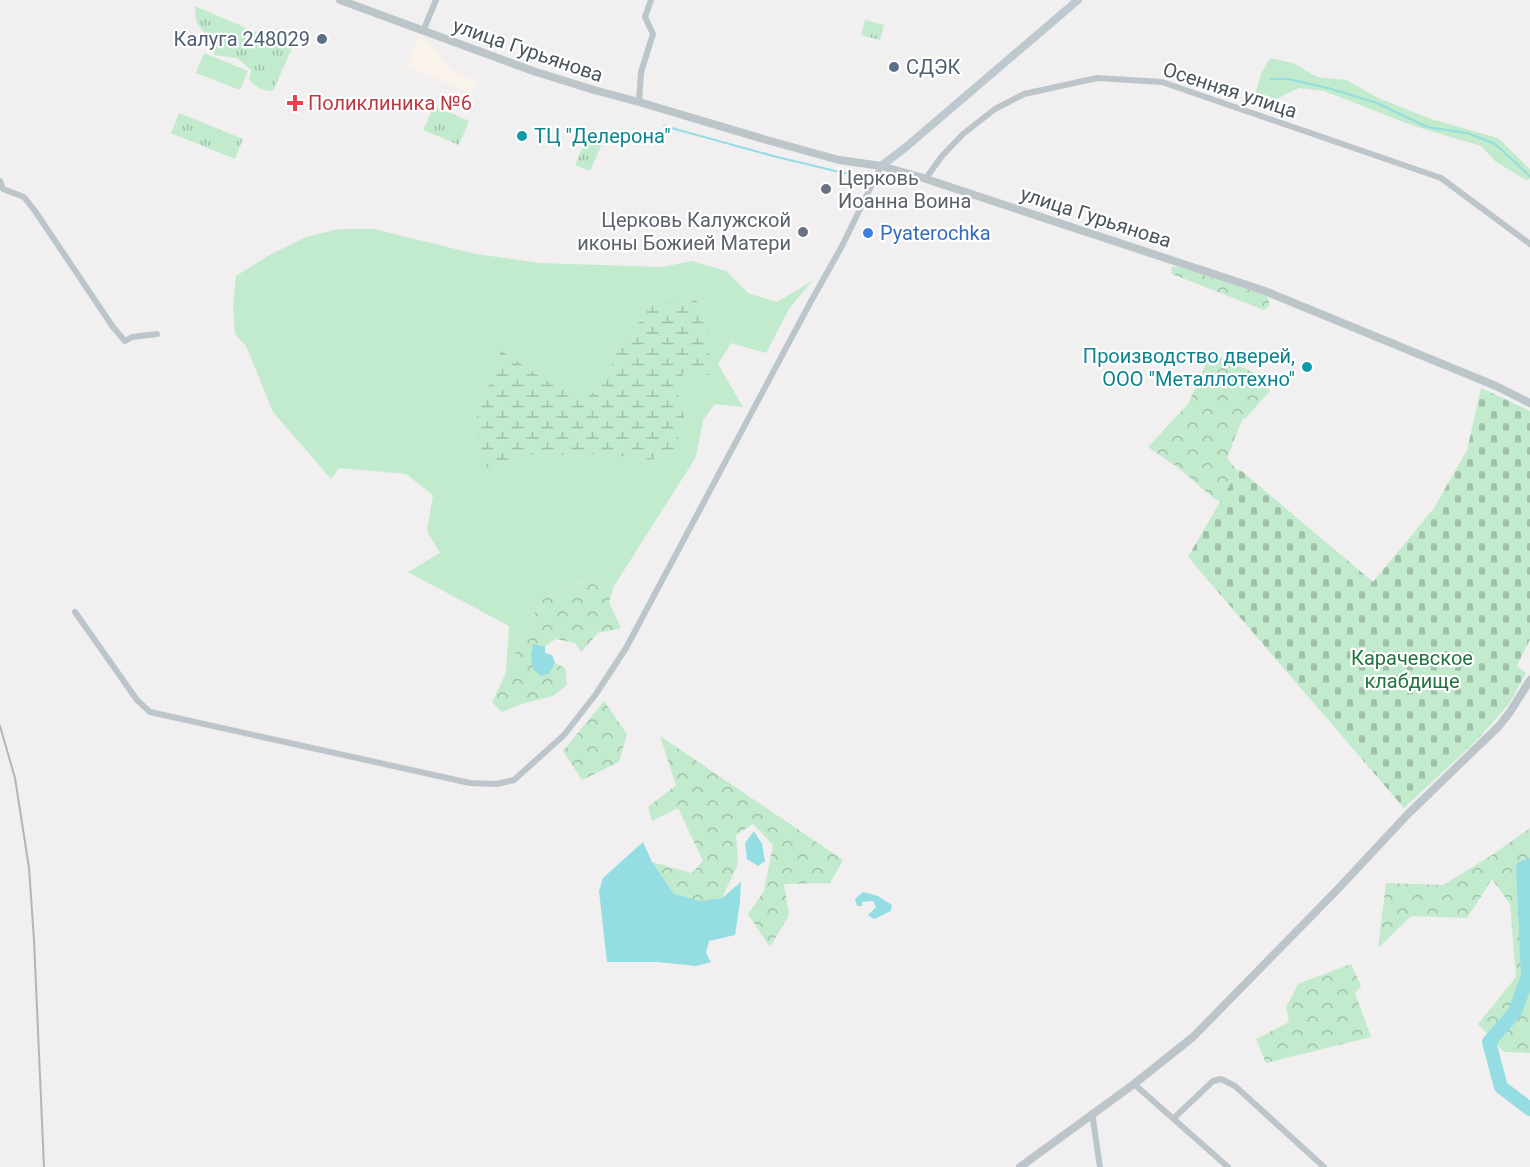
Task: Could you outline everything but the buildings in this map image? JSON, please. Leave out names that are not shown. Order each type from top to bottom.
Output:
[{"type":"main road","points":[[881,166],[1078,0]]},
{"type":"street","name":"улица Гурьянова","points":[[340,0],[533,71],[839,160],[881,166],[926,178],[1265,291],[1496,386],[1530,403]]},
{"type":"street","points":[[423,31],[436,0]]},
{"type":"street","points":[[639,102],[641,72],[653,34],[645,17],[651,0]]},
{"type":"street","name":"Осенняя улица","points":[[926,178],[942,156],[963,134],[995,109],[1024,94],[1097,78],[1162,82],[1441,178],[1530,244]]},
{"type":"street","points":[[75,612],[137,699],[150,712],[470,783],[496,784],[514,780],[564,735],[596,694],[626,648],[827,273],[881,166]]},
{"type":"street","points":[[0,181],[3,189],[24,198],[35,211],[113,327],[125,341],[132,337],[157,334]]},
{"type":"street","points":[[1020,1167],[1134,1084],[1193,1037],[1408,814],[1486,739],[1510,712],[1530,680]]},
{"type":"street","points":[[1174,1118],[1213,1081],[1221,1079],[1235,1086],[1324,1167]]},
{"type":"street","points":[[1134,1084],[1228,1167]]},
{"type":"street","points":[[1092,1113],[1100,1167]]},
{"type":"shaded area","points":[[418,36],[423,38],[452,70],[478,82],[472,94],[407,66]]},
{"type":"green space","points":[[195,6],[292,48],[273,91],[263,90],[252,83],[249,80],[251,70],[237,58],[214,55],[213,48],[196,21]]},
{"type":"green space","points":[[865,20],[884,25],[880,40],[861,35]]},
{"type":"green space","points":[[204,53],[248,71],[240,90],[196,73]]},
{"type":"green space","points":[[1270,58],[1293,63],[1317,77],[1347,80],[1378,98],[1431,119],[1498,138],[1530,169],[1530,179],[1526,180],[1496,162],[1481,146],[1414,126],[1324,91],[1299,88],[1270,102],[1255,95],[1261,74]]},
{"type":"green space","points":[[434,106],[469,121],[459,145],[423,130]]},
{"type":"green space","points":[[179,113],[243,139],[235,159],[171,133]]},
{"type":"green space","points":[[586,139],[601,146],[590,171],[575,165]]},
{"type":"green space","points":[[339,229],[374,229],[476,254],[539,263],[662,267],[692,261],[726,271],[748,293],[777,302],[812,281],[789,309],[766,353],[731,343],[718,364],[743,407],[715,404],[703,420],[696,457],[614,586],[587,580],[541,600],[506,672],[509,626],[408,572],[440,553],[427,531],[433,495],[406,474],[339,468],[331,479],[273,412],[246,346],[235,334],[233,306],[236,276],[271,254],[306,237]]},
{"type":"green space","points":[[1171,267],[1179,267],[1267,296],[1270,305],[1264,310],[1172,274]]},
{"type":"green space","points":[[696,299],[707,329],[711,375],[683,373],[678,393],[684,416],[675,451],[650,460],[608,454],[514,455],[501,470],[480,466],[476,420],[501,351],[556,387],[586,399],[606,381],[619,345],[642,319],[635,308]]},
{"type":"green space","points":[[1213,354],[1257,374],[1270,391],[1242,420],[1227,458],[1256,494],[1244,506],[1216,500],[1177,467],[1148,447],[1188,404],[1207,361]]},
{"type":"green space","name":"Карачевское клабдище","points":[[1481,388],[1530,411],[1530,639],[1517,666],[1526,673],[1509,704],[1476,741],[1404,808],[1188,557],[1239,469],[1373,582],[1434,508],[1467,450]]},
{"type":"green space","points":[[588,580],[614,586],[609,602],[621,628],[598,633],[581,652],[575,643],[556,639],[545,646],[534,644],[541,676],[549,674],[555,663],[565,668],[567,685],[553,696],[521,704],[502,712],[492,702],[541,600]]},
{"type":"green space","points":[[604,701],[627,734],[619,762],[582,780],[563,751]]},
{"type":"green space","points":[[660,736],[843,860],[830,883],[784,884],[789,915],[770,947],[748,914],[764,891],[773,845],[753,824],[736,835],[738,864],[722,898],[701,901],[674,894],[652,862],[692,873],[703,861],[678,808],[652,821],[648,807],[676,785]]},
{"type":"green space","points":[[1530,828],[1530,1053],[1504,1052],[1478,1024],[1516,977],[1510,904],[1492,879],[1467,918],[1411,916],[1378,948],[1386,883],[1443,885]]},
{"type":"green space","points":[[1351,964],[1361,986],[1355,993],[1371,1037],[1266,1063],[1256,1039],[1289,1022],[1286,1007],[1298,984]]},
{"type":"water","points":[[533,644],[545,646],[545,653],[552,655],[555,663],[549,674],[541,676],[533,669],[531,655]]},
{"type":"water","points":[[754,831],[762,844],[765,861],[758,866],[747,859],[745,843]]},
{"type":"water","points":[[643,842],[652,862],[674,894],[701,901],[722,898],[741,882],[735,935],[709,941],[706,953],[711,962],[696,966],[657,962],[607,962],[599,891],[603,878]]},
{"type":"water","points":[[863,892],[878,896],[892,905],[891,911],[874,919],[868,915],[876,907],[873,901],[862,902],[862,906],[857,906],[855,899]]},
{"type":"waterway","points":[[1270,79],[1288,79],[1328,88],[1377,103],[1427,127],[1467,133],[1495,144],[1530,176]]},
{"type":"waterway","points":[[664,126],[848,174]]},
{"type":"waterway","points":[[1530,865],[1523,868],[1528,976],[1515,1012],[1489,1042],[1501,1087],[1530,1109]]},
{"type":"railway","points":[[0,726],[15,778],[29,868],[44,1167]]},
{"type":"place","name":"Калуга 248029","points":[[322,39]]},
{"type":"place","name":"СДЭК","points":[[894,67]]},
{"type":"place","name":"Поликлиника №6","points":[[295,103]]},
{"type":"place","name":"ТЦ \"Делерона\"","points":[[522,136]]},
{"type":"place","name":"Церковь Иоанна Воина","points":[[826,189]]},
{"type":"place","name":"Церковь Калужской иконы Божией Матери","points":[[803,232]]},
{"type":"place","name":"Pyaterochka","points":[[868,233]]},
{"type":"place","name":"Производство дверей, ООО \"Металлотехно\"","points":[[1307,367]]}]
